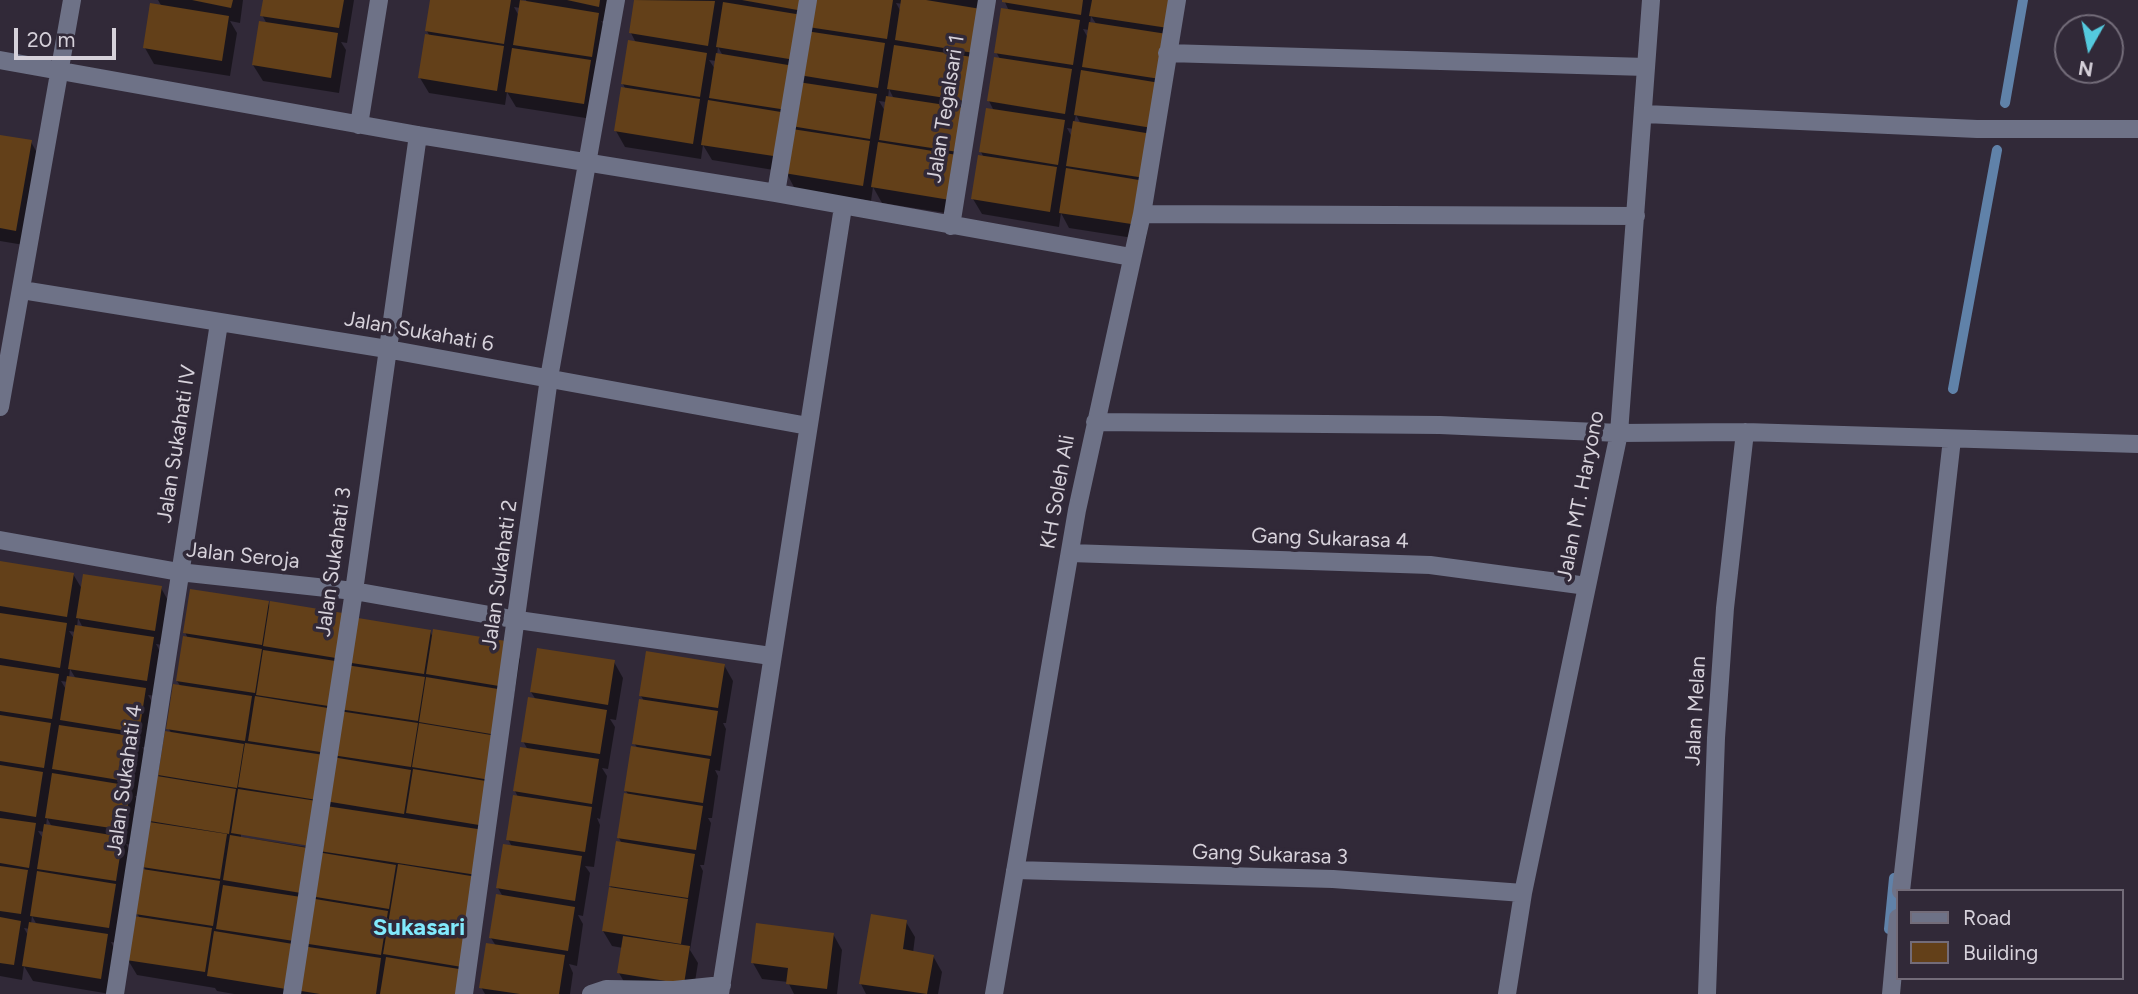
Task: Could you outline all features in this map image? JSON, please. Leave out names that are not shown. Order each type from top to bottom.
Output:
[{"type":"street","points":[[0,407],[72,0]]},
{"type":"street","points":[[359,125],[379,0]]},
{"type":"street","name":"Jalan Sukahati 2","points":[[464,994],[518,620],[549,378],[616,0]]},
{"type":"street","points":[[776,192],[808,0]]},
{"type":"street","name":"Jalan Tegalsari 1","points":[[951,226],[987,0]]},
{"type":"street","name":"KH Soleh Ali","points":[[994,994],[1070,553],[1095,422],[1142,214],[1177,0]]},
{"type":"street","name":"Jalan MT. Haryono","points":[[1507,994],[1524,893],[1619,433],[1651,0]]},
{"type":"street","points":[[1167,53],[1646,67]]},
{"type":"street","points":[[0,60],[359,125],[776,192],[843,207],[1131,257]]},
{"type":"street","points":[[1644,114],[1964,129],[2138,129]]},
{"type":"street","name":"Jalan Sukahati 3","points":[[292,994],[354,591],[418,135]]},
{"type":"street","points":[[591,994],[618,989],[721,990],[843,207]]},
{"type":"street","points":[[1142,214],[1636,216]]},
{"type":"street","name":"Jalan Sukahati 6","points":[[22,290],[387,349],[808,426]]},
{"type":"street","name":"Jalan Sukahati IV","points":[[179,572],[219,323]]},
{"type":"street","points":[[1095,422],[1440,425],[1619,433],[1745,432],[2138,444]]},
{"type":"street","name":"Jalan Melan","points":[[1707,994],[1717,725],[1726,608],[1745,432]]},
{"type":"street","points":[[1901,889],[1952,439]]},
{"type":"street","name":"Jalan Seroja","points":[[0,540],[179,572],[354,591],[518,620],[771,656]]},
{"type":"street","name":"Gang Sukarasa 4","points":[[1070,553],[1430,565],[1587,586]]},
{"type":"street","name":"Jalan Sukahati 4","points":[[115,994],[179,572]]},
{"type":"street","name":"Gang Sukarasa 3","points":[[1014,870],[1345,879],[1524,893]]},
{"type":"street","points":[[1891,994],[1896,940]]},
{"type":"building","points":[[192,0],[233,0],[231,8]]},
{"type":"building","points":[[263,0],[344,0],[339,28],[260,16]]},
{"type":"building","points":[[430,0],[511,0],[504,44],[425,31]]},
{"type":"building","points":[[520,0],[599,13],[592,57],[513,45]]},
{"type":"building","points":[[567,0],[600,0],[599,7]]},
{"type":"building","points":[[634,0],[715,1],[708,46],[629,33]]},
{"type":"building","points":[[742,0],[805,0],[803,11]]},
{"type":"building","points":[[812,0],[893,0],[887,39],[808,27]]},
{"type":"building","points":[[901,0],[926,0],[981,9],[974,53],[895,40]]},
{"type":"building","points":[[1002,0],[1083,0],[1081,15]]},
{"type":"building","points":[[1092,0],[1173,0],[1168,28],[1089,16]]},
{"type":"building","points":[[723,2],[802,15],[795,60],[716,47]]},
{"type":"building","points":[[150,3],[229,16],[222,61],[143,48]]},
{"type":"building","points":[[1001,8],[1080,20],[1073,65],[994,53]]},
{"type":"building","points":[[259,21],[338,33],[331,78],[252,65]]},
{"type":"building","points":[[1089,22],[1167,34],[1160,79],[1082,67]]},
{"type":"building","points":[[806,31],[885,43],[878,88],[799,75]]},
{"type":"building","points":[[425,34],[504,46],[497,91],[418,78]]},
{"type":"building","points":[[628,40],[707,53],[700,97],[621,84]]},
{"type":"building","points":[[894,45],[972,57],[965,101],[887,89]]},
{"type":"building","points":[[512,48],[591,60],[584,104],[505,92]]},
{"type":"building","points":[[716,53],[794,66],[787,110],[709,98]]},
{"type":"building","points":[[994,57],[1072,69],[1065,114],[987,101]]},
{"type":"building","points":[[1081,70],[1160,83],[1152,128],[1074,115]]},
{"type":"building","points":[[798,82],[877,94],[870,139],[791,126]]},
{"type":"building","points":[[621,87],[700,99],[693,144],[614,131]]},
{"type":"building","points":[[886,96],[965,108],[958,152],[879,140]]},
{"type":"building","points":[[708,100],[787,113],[780,157],[701,145]]},
{"type":"building","points":[[986,108],[1065,120],[1058,165],[979,152]]},
{"type":"building","points":[[1073,121],[1152,134],[1145,178],[1066,166]]},
{"type":"building","points":[[792,129],[870,141],[863,186],[784,173]]},
{"type":"building","points":[[0,135],[32,140],[16,231],[0,228]]},
{"type":"building","points":[[878,142],[957,155],[950,200],[871,187]]},
{"type":"building","points":[[978,155],[1057,167],[1050,212],[971,199]]},
{"type":"building","points":[[1066,168],[1145,181],[1138,225],[1059,213]]},
{"type":"building","points":[[0,561],[74,573],[67,617],[0,606]]},
{"type":"building","points":[[83,574],[162,586],[155,631],[76,618]]},
{"type":"building","points":[[190,589],[269,601],[262,645],[183,633]]},
{"type":"building","points":[[270,601],[349,614],[342,659],[263,646]]},
{"type":"building","points":[[0,613],[67,623],[60,668],[0,658]]},
{"type":"building","points":[[352,617],[431,630],[424,674],[345,662]]},
{"type":"building","points":[[75,625],[154,637],[147,681],[68,669]]},
{"type":"building","points":[[433,629],[512,642],[505,687],[426,674]]},
{"type":"building","points":[[183,636],[262,649],[255,693],[176,681]]},
{"type":"building","points":[[537,648],[615,660],[608,705],[530,692]]},
{"type":"building","points":[[263,650],[342,662],[335,707],[256,695]]},
{"type":"building","points":[[646,651],[725,664],[718,708],[639,696]]},
{"type":"building","points":[[0,665],[59,674],[52,719],[0,711]]},
{"type":"building","points":[[346,665],[425,677],[418,721],[339,709]]},
{"type":"building","points":[[67,676],[146,688],[139,733],[60,720]]},
{"type":"building","points":[[426,677],[504,690],[497,735],[419,722]]},
{"type":"building","points":[[173,684],[252,696],[245,741],[166,729]]},
{"type":"building","points":[[255,696],[334,709],[327,753],[248,741]]},
{"type":"building","points":[[528,697],[607,710],[600,754],[521,742]]},
{"type":"building","points":[[639,699],[718,711],[711,756],[632,744]]},
{"type":"building","points":[[339,711],[418,723],[411,767],[332,755]]},
{"type":"building","points":[[0,715],[51,723],[44,768],[0,761]]},
{"type":"building","points":[[419,723],[497,736],[490,780],[412,767]]},
{"type":"building","points":[[59,725],[138,737],[131,782],[52,769]]},
{"type":"building","points":[[165,731],[244,744],[237,788],[158,775]]},
{"type":"building","points":[[245,743],[324,755],[317,800],[238,787]]},
{"type":"building","points":[[631,746],[710,759],[703,803],[624,791]]},
{"type":"building","points":[[520,747],[599,759],[592,804],[513,791]]},
{"type":"building","points":[[332,757],[411,770],[404,814],[325,801]]},
{"type":"building","points":[[0,765],[43,772],[36,817],[0,811]]},
{"type":"building","points":[[413,769],[492,782],[485,826],[406,813]]},
{"type":"building","points":[[52,773],[131,786],[124,830],[45,818]]},
{"type":"building","points":[[157,776],[236,789],[229,834],[150,821]]},
{"type":"building","points":[[238,789],[317,801],[310,846],[231,833]]},
{"type":"building","points":[[624,793],[703,806],[696,850],[617,838]]},
{"type":"building","points":[[513,795],[592,807],[585,852],[506,840]]},
{"type":"building","points":[[326,806],[484,830],[477,875],[319,851]]},
{"type":"building","points":[[0,818],[36,823],[29,868],[0,863]]},
{"type":"building","points":[[149,822],[227,834],[220,879],[142,867]]},
{"type":"building","points":[[44,824],[123,837],[116,881],[37,869]]},
{"type":"building","points":[[230,835],[308,848],[301,893],[223,880]]},
{"type":"building","points":[[616,841],[695,854],[688,898],[609,886]]},
{"type":"building","points":[[503,844],[582,856],[575,901],[496,888]]},
{"type":"building","points":[[317,852],[396,865],[389,909],[310,896]]},
{"type":"building","points":[[398,864],[477,877],[462,967],[383,954]]},
{"type":"building","points":[[0,866],[28,870],[21,914],[0,911]]},
{"type":"building","points":[[142,869],[220,881],[213,926],[135,914]]},
{"type":"building","points":[[37,871],[116,884],[109,928],[30,916]]},
{"type":"building","points":[[223,885],[301,897],[294,941],[216,929]]},
{"type":"building","points":[[609,887],[688,899],[681,944],[602,931]]},
{"type":"building","points":[[496,894],[575,907],[568,951],[489,938]]},
{"type":"building","points":[[309,898],[388,911],[381,955],[302,943]]},
{"type":"building","points":[[871,914],[907,920],[903,949],[934,955],[927,994],[859,984]]},
{"type":"building","points":[[133,916],[212,928],[205,972],[126,960]]},
{"type":"building","points":[[0,917],[21,921],[14,965],[0,963]]},
{"type":"building","points":[[29,922],[108,934],[101,979],[22,966]]},
{"type":"building","points":[[756,923],[834,933],[827,989],[786,984],[788,968],[751,963]]},
{"type":"building","points":[[214,931],[293,944],[286,989],[207,976]]},
{"type":"building","points":[[623,936],[690,946],[684,984],[617,973]]},
{"type":"building","points":[[486,943],[565,955],[559,994],[520,994],[479,988]]},
{"type":"building","points":[[302,946],[381,958],[376,994],[320,994],[295,990]]},
{"type":"building","points":[[386,957],[465,970],[461,994],[380,994]]},
{"type":"waterway","points":[[2005,103],[2023,0]]},
{"type":"waterway","points":[[1953,389],[1997,150]]},
{"type":"waterway","points":[[1889,929],[1894,878]]},
{"type":"district","name":"Sukasari","points":[[419,928]]}]
